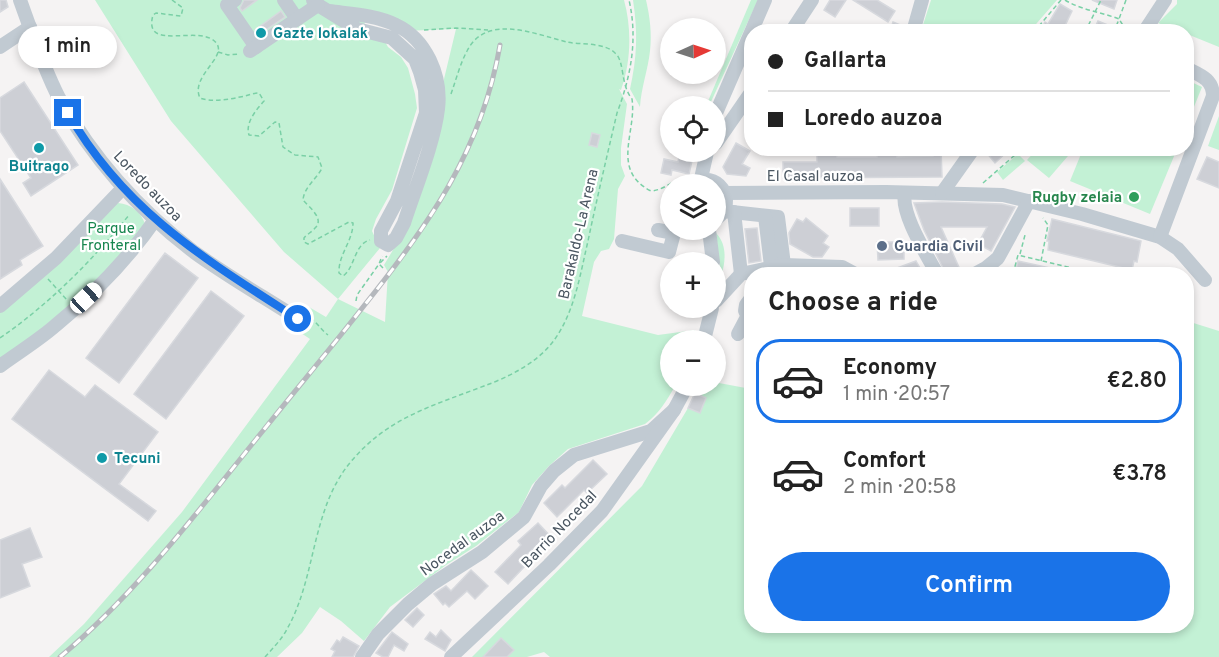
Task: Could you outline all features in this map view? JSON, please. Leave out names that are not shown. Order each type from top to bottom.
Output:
[{"type":"street","name":"Loredo auzoa","points":[[20,0],[58,96],[93,152],[123,188],[155,220],[196,254],[298,319]]},
{"type":"street","points":[[235,0],[227,5],[253,49],[320,5],[390,22],[412,35],[424,47],[429,56],[437,86],[438,109],[435,128],[404,223],[396,238],[388,245],[381,241],[381,231],[397,201],[426,113],[427,104],[420,72],[415,59],[392,38],[357,28],[320,5]]},
{"type":"street","points":[[284,0],[297,19]]},
{"type":"street","points":[[755,24],[765,0]]},
{"type":"street","points":[[796,24],[812,0]]},
{"type":"street","points":[[915,24],[922,0]]},
{"type":"street","points":[[1149,24],[1165,0]]},
{"type":"street","points":[[0,47],[30,27]]},
{"type":"street","points":[[723,96],[744,48]]},
{"type":"street","points":[[1194,72],[1204,76],[1213,88],[1213,96],[1194,147]]},
{"type":"street","points":[[726,129],[744,103]]},
{"type":"street","points":[[726,115],[735,116]]},
{"type":"street","points":[[942,193],[968,156]]},
{"type":"street","points":[[1190,156],[1160,237],[1178,249],[1194,267]]},
{"type":"street","points":[[0,306],[41,271],[123,188]]},
{"type":"street","name":"El Casal auzoa","points":[[726,193],[1004,195],[1029,201],[1043,213],[1160,237]]},
{"type":"street","points":[[905,193],[903,201],[909,218],[934,267]]},
{"type":"street","points":[[987,267],[998,258],[1029,201]]},
{"type":"street","points":[[726,214],[778,218],[775,267]]},
{"type":"street","points":[[0,366],[56,326],[75,309],[123,262],[155,220]]},
{"type":"street","points":[[726,221],[741,274]]},
{"type":"street","points":[[622,241],[669,252],[673,240]]},
{"type":"street","points":[[1194,267],[1205,280]]},
{"type":"street","points":[[726,290],[741,274],[744,274]]},
{"type":"street","points":[[738,334],[744,327]]},
{"type":"street","points":[[674,410],[682,396]]},
{"type":"street","name":"Nocedal auzoa","points":[[362,657],[378,634],[408,604],[432,584],[482,552],[524,517],[541,486],[554,471],[574,455],[651,431],[674,410]]},
{"type":"street","name":"Barrio Nocedal","points":[[451,657],[549,565],[602,511],[674,410]]},
{"type":"path","points":[[172,0],[183,8],[181,16],[156,13],[150,22],[152,30],[158,35],[206,36],[216,43],[218,52],[198,84],[196,91],[200,98],[208,101],[239,98],[259,93],[264,101],[254,113],[248,128],[249,135],[259,135],[275,122],[279,123],[284,147],[295,155],[318,157],[321,162],[322,168],[304,194],[303,200],[318,216],[319,222],[317,227],[304,238],[304,242],[308,244],[349,222],[353,223],[349,242],[341,255],[339,265],[339,273],[343,276],[365,242],[375,239]]},
{"type":"path","name":"Barakaldo-La Arena","points":[[265,657],[287,629],[297,608],[334,486],[359,453],[399,420],[424,408],[488,385],[518,370],[538,357],[554,340],[572,307],[617,113],[626,91],[633,40],[633,16],[628,0]]},
{"type":"path","points":[[1041,24],[1061,0]]},
{"type":"path","points":[[1065,0],[1074,6],[1119,19],[1122,24]]},
{"type":"path","points":[[1089,24],[1101,0]]},
{"type":"path","points":[[1117,24],[1126,0]]},
{"type":"path","points":[[412,35],[415,30],[456,28],[489,31],[507,28],[572,43],[608,48],[617,53],[626,91],[633,104],[627,155],[630,168],[636,180],[651,191],[660,190]]},
{"type":"path","points":[[448,102],[467,50],[476,38],[489,31]]},
{"type":"path","points":[[218,52],[228,56],[253,49]]},
{"type":"path","points":[[983,182],[1014,156]]},
{"type":"path","points":[[1041,261],[1048,225],[1043,213]]},
{"type":"path","points":[[0,338],[58,290],[110,240],[129,215]]},
{"type":"path","points":[[1015,267],[1025,233]]},
{"type":"path","points":[[356,301],[357,295],[379,264],[384,251]]},
{"type":"path","points":[[379,264],[388,254]]},
{"type":"path","points":[[1020,255],[1067,267]]},
{"type":"path","points":[[379,264],[383,268]]},
{"type":"path","points":[[41,271],[75,309]]},
{"type":"path","points":[[318,322],[322,331],[328,335]]},
{"type":"green space","points":[[95,0],[624,0],[629,45],[627,68],[621,90],[619,89],[627,104],[621,148],[621,165],[625,176],[618,189],[614,239],[609,249],[601,251],[594,262],[582,316],[660,335],[660,396],[669,396],[659,411],[645,424],[568,449],[532,485],[519,512],[476,546],[446,565],[390,607],[364,641],[320,607],[302,633],[277,657],[49,657],[84,624],[182,512],[310,339],[298,331],[300,308],[309,307],[326,317],[338,299],[284,252],[171,121]],"holes":[[[365,21],[402,31],[456,29],[444,79],[437,137],[396,245],[384,265],[388,272],[385,322],[338,299],[380,248],[372,231],[392,190],[417,108],[408,68],[401,57],[388,47],[379,31],[364,28]]]},
{"type":"green space","points":[[633,0],[646,0],[651,32],[651,45],[640,107],[630,89],[636,45]]},
{"type":"green space","points":[[751,0],[758,0],[747,24],[744,24],[744,30],[726,69],[726,59]]},
{"type":"green space","points":[[931,0],[1057,0],[1036,24],[923,24]]},
{"type":"green space","points":[[1177,0],[1219,0],[1219,47],[1194,37],[1194,24],[1158,23],[1177,4]]},
{"type":"green space","points":[[1194,83],[1202,87],[1194,107]]},
{"type":"green space","points":[[715,84],[719,84],[714,96],[710,96]]},
{"type":"green space","points":[[1219,116],[1219,150],[1208,146]]},
{"type":"green space","points":[[1016,156],[1020,156],[1025,161],[1003,180],[997,172]]},
{"type":"green space","points":[[1031,156],[1068,156],[1049,178],[1027,160]]},
{"type":"green space","name":"Rugby zelaia","points":[[1080,156],[1174,156],[1150,214],[1070,181]]},
{"type":"green space","name":"Parque Fronteral","points":[[118,203],[135,209],[145,224],[99,281],[0,363],[0,310],[112,205]]},
{"type":"green space","points":[[717,240],[721,240],[724,252],[718,252]]},
{"type":"green space","points":[[1194,323],[1219,331],[1219,657],[550,657],[544,652],[527,657],[472,657],[642,486],[688,408],[700,413],[706,398],[702,396],[726,396],[726,384],[744,388],[744,633],[1194,633]]},
{"type":"building","points":[[0,0],[6,0],[8,7],[0,12]]},
{"type":"building","points":[[244,0],[257,0],[242,11],[240,8]]},
{"type":"building","points":[[830,0],[846,0],[835,17],[824,10]]},
{"type":"building","points":[[853,0],[877,0],[895,11],[888,22]]},
{"type":"building","points":[[1092,0],[1117,0],[1114,9]]},
{"type":"building","points":[[1060,4],[1072,11],[1066,24],[1048,24]]},
{"type":"building","points":[[281,11],[285,17],[258,35],[255,30]]},
{"type":"building","name":"Buitrago","points":[[24,82],[78,165],[31,196],[23,183],[31,178],[0,131],[0,98]]},
{"type":"building","points":[[592,133],[600,135],[597,147],[589,145]]},
{"type":"building","points":[[736,143],[744,148],[744,156],[747,156],[742,164],[750,168],[746,176],[727,174],[723,167]]},
{"type":"building","points":[[817,156],[941,156],[942,177],[783,178],[783,162],[817,162]]},
{"type":"building","points":[[989,156],[1002,156],[995,163]]},
{"type":"building","points":[[1207,157],[1219,162],[1219,188],[1197,179]]},
{"type":"building","points":[[663,162],[692,162],[689,174],[672,170],[671,174],[661,173]]},
{"type":"building","points":[[0,179],[43,246],[20,260],[22,265],[0,279]]},
{"type":"building","points":[[914,203],[1002,204],[1015,207],[991,251],[978,244],[987,227],[941,227],[959,267],[942,267],[924,230]]},
{"type":"building","points":[[850,208],[879,208],[879,226],[850,226]]},
{"type":"building","points":[[806,218],[828,236],[823,243],[829,247],[822,257],[813,257],[790,244],[789,233],[797,219],[803,222]]},
{"type":"building","points":[[1052,219],[1141,241],[1137,262],[1134,261],[1133,267],[1119,267],[1048,250],[1049,241],[1047,241]]},
{"type":"building","points":[[757,228],[761,261],[749,263],[745,229]]},
{"type":"building","points":[[877,242],[904,242],[904,259],[878,260]]},
{"type":"building","points":[[165,253],[198,278],[119,383],[86,358]]},
{"type":"building","points":[[916,261],[919,267],[900,267]]},
{"type":"building","points":[[1018,261],[1046,267],[1017,267]]},
{"type":"building","points":[[211,291],[244,316],[166,419],[134,394]]},
{"type":"building","name":"Tecuni","points":[[49,370],[85,397],[95,385],[158,432],[119,484],[156,511],[148,521],[12,419]]},
{"type":"building","points":[[694,396],[706,398],[700,413],[688,408]]},
{"type":"building","points":[[593,460],[607,474],[587,493],[584,490],[557,517],[544,503],[562,485],[565,488]]},
{"type":"building","points":[[538,523],[554,540],[540,553],[535,547],[519,562],[524,567],[508,584],[495,572],[521,545],[518,541]]},
{"type":"building","points":[[30,528],[42,557],[22,564],[30,586],[0,598],[0,540]]},
{"type":"building","points":[[471,570],[488,586],[475,599],[467,591],[449,607],[445,603],[443,605],[434,594],[446,586],[451,591]]},
{"type":"building","points":[[417,608],[424,615],[413,627],[405,620]]},
{"type":"building","points":[[441,630],[451,640],[445,651],[425,639],[430,632],[436,637]]},
{"type":"building","points":[[392,632],[408,644],[404,651],[394,645],[388,657],[383,657],[376,653]]},
{"type":"building","points":[[343,637],[359,646],[353,657],[332,657],[335,651],[331,649],[337,640],[340,642]]},
{"type":"building","points":[[501,638],[514,650],[507,657],[483,657]]},
{"type":"railway","points":[[60,657],[143,576],[193,518],[409,247],[449,185],[466,153],[492,83],[500,45]]},
{"type":"place","name":"Gazte lokalak","points":[[261,33]]},
{"type":"place","name":"Buitrago","points":[[39,148]]},
{"type":"place","name":"Rugby zelaia","points":[[1134,197]]},
{"type":"place","name":"Guardia Civil","points":[[882,246]]},
{"type":"place","name":"Tecuni","points":[[102,458]]},
{"type":"route","points":[[68,113],[101,162],[155,220],[196,254],[298,319]]}]
